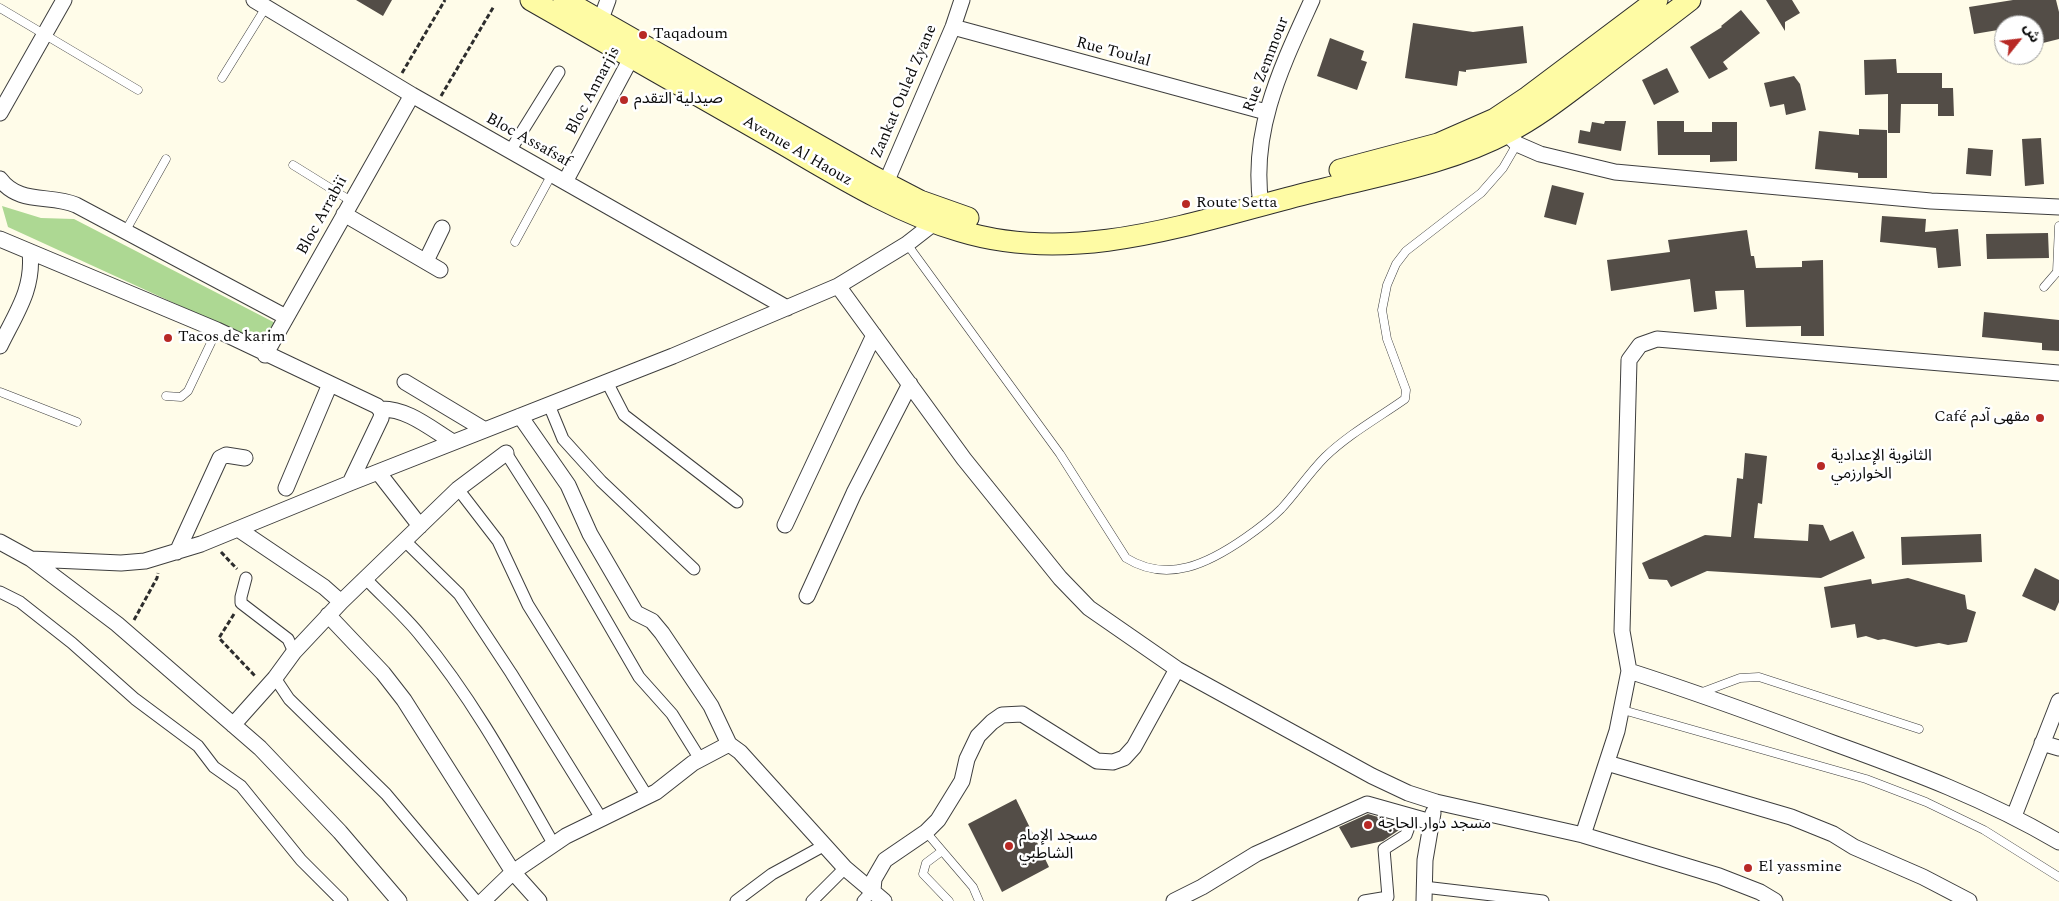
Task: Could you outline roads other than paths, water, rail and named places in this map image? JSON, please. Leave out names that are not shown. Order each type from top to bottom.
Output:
[{"type":"main road","name":"Avenue Al Haouz","points":[[531,0],[597,28],[882,190],[934,223],[966,225]]},
{"type":"main road","name":"Avenue Al Haouz","points":[[564,0],[597,28]]},
{"type":"main road","points":[[1506,132],[1528,97],[1657,0]]},
{"type":"main road","points":[[966,225],[1034,244],[1085,244],[1136,236],[1260,198],[1451,157],[1506,132],[1541,113],[1690,0]]},
{"type":"main road","name":"Avenue Al Haouz","points":[[882,190],[920,201],[966,225]]},
{"type":"street","points":[[0,113],[64,0]]},
{"type":"street","points":[[597,28],[608,0]]},
{"type":"street","name":"Zankat Ouled Zyane","points":[[882,190],[962,0]]},
{"type":"street","name":"Rue Zemmour","points":[[1260,198],[1259,147],[1266,112],[1293,41],[1312,0]]},
{"type":"street","name":"Bloc Assafsaf","points":[[263,2],[434,108],[787,308]]},
{"type":"street","name":"Rue Toulal","points":[[952,27],[1266,112]]},
{"type":"street","name":"Bloc Annarjis","points":[[558,178],[636,50]]},
{"type":"street","points":[[510,151],[559,72]]},
{"type":"street","name":"Bloc Arrabiï","points":[[265,355],[412,95]]},
{"type":"street","points":[[1506,132],[1540,154],[1615,172],[1921,200],[2059,208]]},
{"type":"street","points":[[0,178],[13,191],[27,198],[69,202],[286,317]]},
{"type":"street","points":[[347,207],[440,270]]},
{"type":"street","points":[[31,558],[121,563],[158,557],[211,540],[606,382],[838,286],[907,244],[934,223]]},
{"type":"street","points":[[426,261],[442,228]]},
{"type":"street","points":[[0,239],[216,330],[380,409],[402,411],[453,442]]},
{"type":"street","points":[[0,346],[29,287],[32,268],[30,252]]},
{"type":"street","points":[[838,286],[1001,507],[1060,578],[1090,608],[1177,669],[1372,776],[1408,793],[1436,802],[1583,835],[1719,876],[1758,896],[1775,901]]},
{"type":"street","points":[[785,525],[874,335]]},
{"type":"street","points":[[1583,835],[1622,710],[1629,671],[1622,631],[1629,360],[1640,345],[1657,339],[2059,372]]},
{"type":"street","points":[[405,382],[485,430]]},
{"type":"street","points":[[606,382],[624,416],[737,502]]},
{"type":"street","points":[[286,488],[330,384]]},
{"type":"street","points":[[806,596],[854,493],[910,384]]},
{"type":"street","points":[[549,405],[564,439],[570,446],[602,481],[694,570]]},
{"type":"street","points":[[350,483],[381,418],[380,409]]},
{"type":"street","points":[[520,416],[568,485],[590,534],[636,613],[652,621],[662,633],[711,706],[729,744],[740,752],[845,868],[874,897]]},
{"type":"street","points":[[233,725],[271,683],[294,652],[340,602],[458,489],[506,454],[543,511],[639,677],[672,714],[700,759]]},
{"type":"street","points":[[177,552],[220,458],[226,455],[245,458]]},
{"type":"street","points":[[378,472],[420,526]]},
{"type":"street","points":[[458,489],[498,542],[528,605],[647,796]]},
{"type":"street","points":[[238,529],[324,587],[340,602]]},
{"type":"street","points":[[405,541],[459,594],[511,673],[601,818]]},
{"type":"street","points":[[0,542],[31,558],[128,633],[260,748],[302,790],[398,901]]},
{"type":"street","points":[[246,578],[241,603],[288,639],[294,652]]},
{"type":"street","points":[[365,578],[420,634],[463,692],[501,750],[553,843]]},
{"type":"street","points":[[0,592],[20,602],[72,643],[135,699],[198,746],[214,766],[241,786],[301,860],[342,901]]},
{"type":"street","points":[[328,615],[383,673],[404,700],[513,872],[538,901]]},
{"type":"street","points":[[874,897],[874,879],[885,860],[926,832],[938,820],[962,781],[967,760],[978,736],[1002,715],[1022,714],[1097,761],[1113,762],[1124,758],[1134,747],[1177,669]]},
{"type":"street","points":[[1629,671],[1699,693],[1934,780],[2014,816],[2059,842]]},
{"type":"street","points":[[271,683],[386,794],[476,901]]},
{"type":"street","points":[[2014,816],[2059,701]]},
{"type":"street","points":[[2042,743],[2059,748]]},
{"type":"street","points":[[483,901],[513,872],[553,843],[647,796],[700,759],[729,744]]},
{"type":"street","points":[[1607,763],[1791,817],[1832,834],[1854,847],[1923,877],[1969,901]]},
{"type":"street","points":[[1436,802],[1425,860],[1424,894],[1543,901]]},
{"type":"street","points":[[1174,901],[1202,887],[1256,854],[1361,806],[1373,804],[1431,822]]},
{"type":"street","points":[[1364,901],[1388,899],[1384,849],[1406,835],[1414,816]]},
{"type":"street","points":[[736,901],[772,874],[825,845]]},
{"type":"street","points":[[812,901],[845,868]]},
{"type":"lane","points":[[222,78],[263,2]]},
{"type":"lane","points":[[0,8],[138,90]]},
{"type":"lane","points":[[907,244],[1060,454],[1126,558],[1140,566],[1157,569],[1181,569],[1221,554],[1265,524],[1280,510],[1325,458],[1359,429],[1405,399],[1406,390],[1387,339],[1382,310],[1387,285],[1396,264],[1406,251],[1481,193],[1503,168],[1506,132]]},
{"type":"lane","points":[[125,232],[166,159]]},
{"type":"lane","points":[[293,165],[347,207]]},
{"type":"lane","points":[[515,242],[558,178]]},
{"type":"lane","points":[[2044,287],[2057,272],[2059,226]]},
{"type":"lane","points":[[166,396],[181,398],[188,391],[216,330]]},
{"type":"lane","points":[[0,392],[77,422]]},
{"type":"lane","points":[[1699,693],[1740,678],[1759,677],[1919,729]]},
{"type":"lane","points":[[1622,710],[1866,779],[1926,802],[1984,830],[2059,877]]},
{"type":"lane","points":[[926,832],[973,887],[979,901]]},
{"type":"lane","points":[[942,851],[926,863],[923,874],[950,901]]},
{"type":"place","name":"Taqadoum","points":[[643,35]]},
{"type":"place","name":"صيدلية التقدم","points":[[624,100]]},
{"type":"place","name":"Route Setta","points":[[1186,204]]},
{"type":"place","name":"Tacos de karim","points":[[168,338]]},
{"type":"place","name":"Café مقهى آدم","points":[[2040,418]]},
{"type":"place","name":"الثانوية الإعدادية الخوارزمي","points":[[1821,466]]},
{"type":"place","name":"مسجد دوار الحاجة","points":[[1368,825]]},
{"type":"place","name":"مسجد الإمام الشاطبي","points":[[1009,846]]},
{"type":"place","name":"El yassmine","points":[[1748,868]]}]
